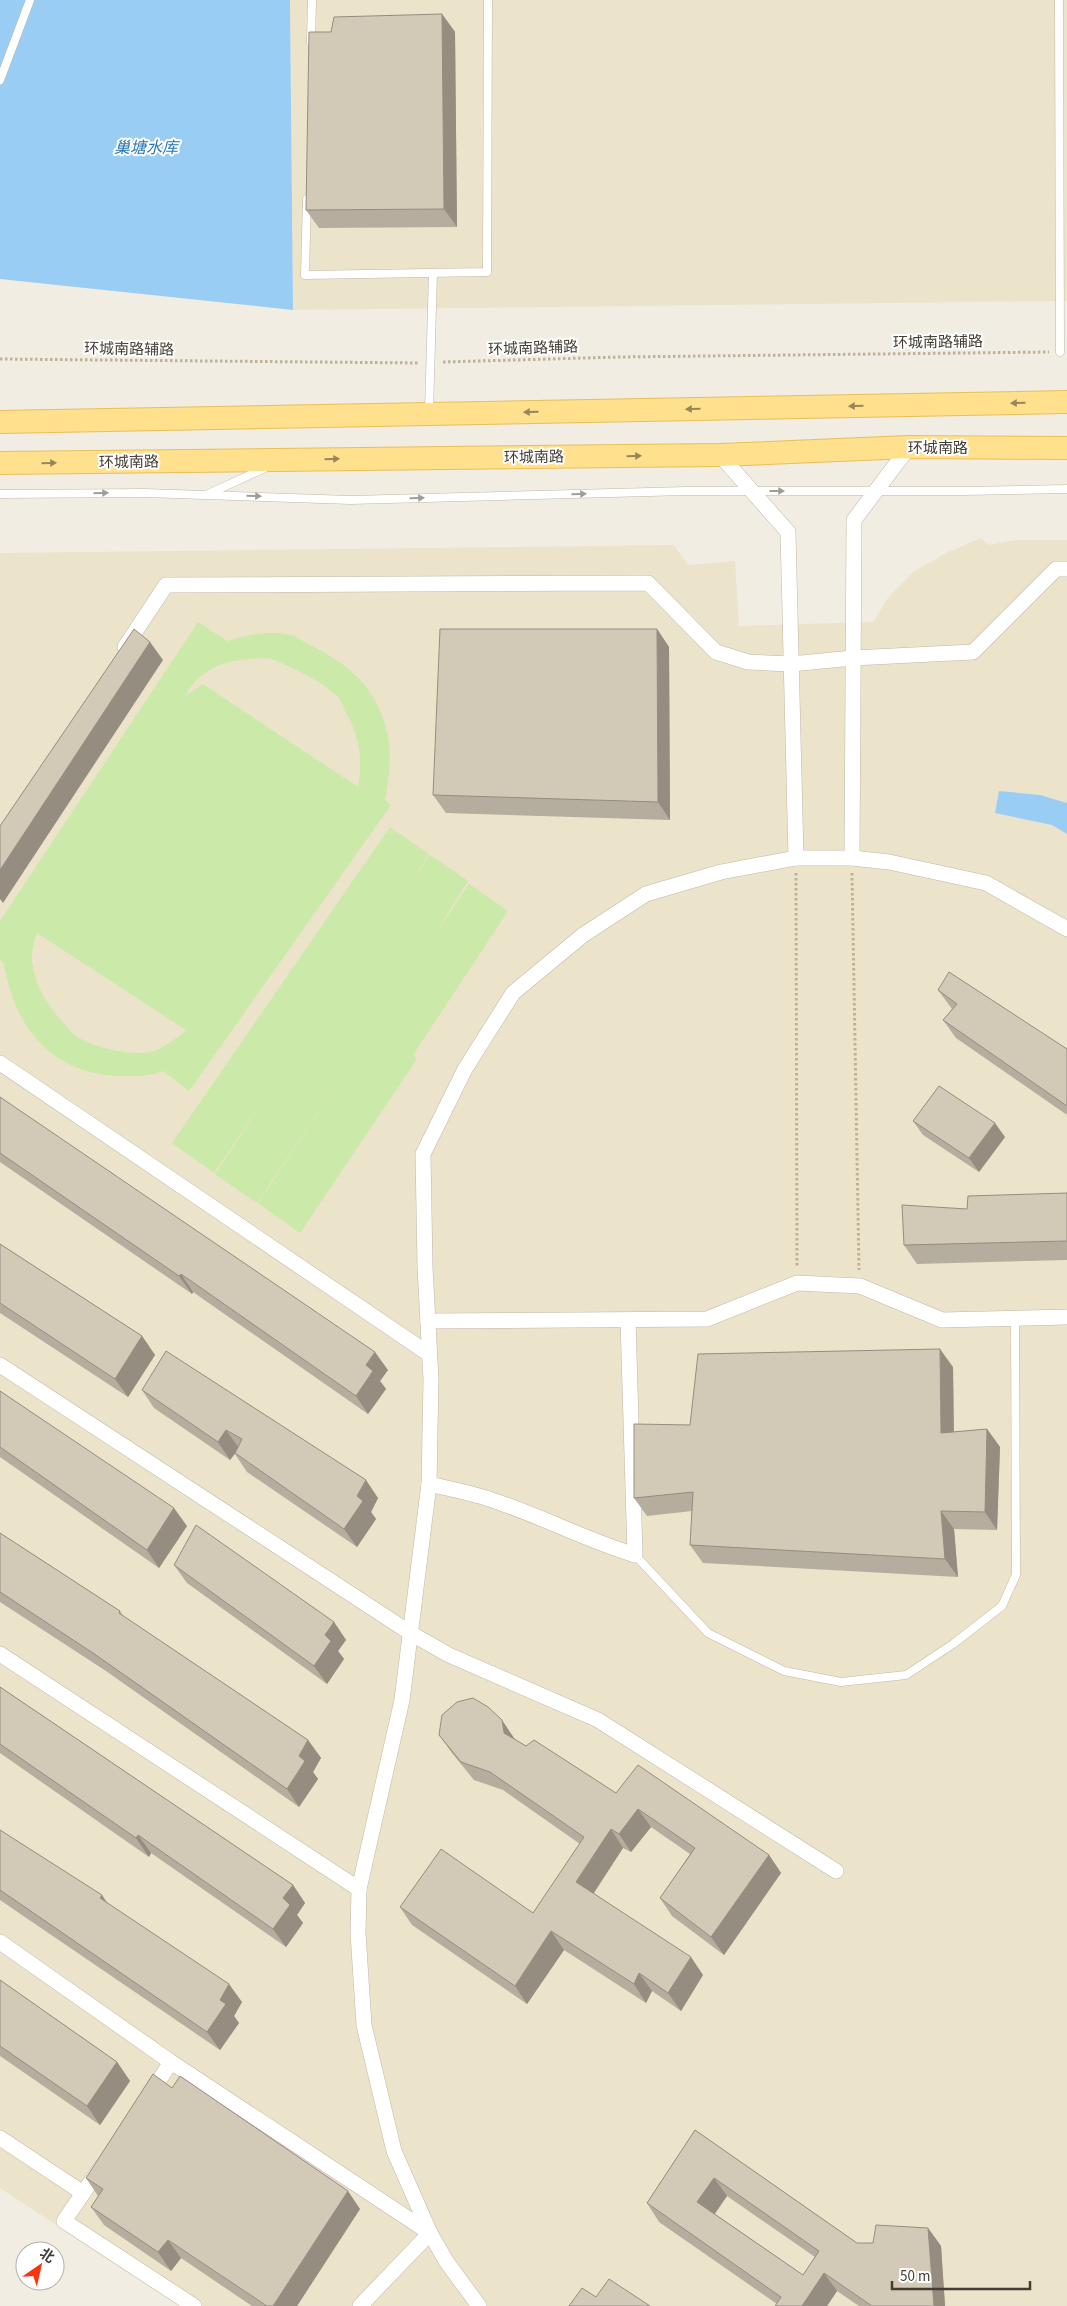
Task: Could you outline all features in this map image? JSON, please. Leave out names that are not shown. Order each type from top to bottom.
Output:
[{"type":"main road","points":[[0,422],[1067,402]]},
{"type":"main road","name":"环城南路","points":[[0,463],[720,455],[909,447],[1067,448]]},
{"type":"street","points":[[852,858],[854,520],[909,447]]},
{"type":"street","points":[[720,455],[788,532],[796,858]]},
{"type":"street","points":[[118,659],[166,585],[648,583],[716,652],[748,662],[791,664],[853,658],[973,652],[1056,569],[1067,569]]},
{"type":"street","points":[[479,2306],[446,2261],[430,2232],[394,2151],[364,2026],[358,1933],[359,1889],[402,1700],[412,1634],[416,1574],[429,1484],[429,1354],[423,1154],[465,1069],[513,993],[582,935],[646,894],[721,872],[796,858],[852,858],[888,862],[986,883],[1067,929]]},
{"type":"street","points":[[0,1063],[429,1354]]},
{"type":"street","points":[[428,1321],[707,1319],[797,1283],[860,1286],[942,1320],[1067,1317]]},
{"type":"street","points":[[429,1484],[491,1499],[568,1528],[606,1546],[635,1555],[628,1320]]},
{"type":"street","points":[[0,1365],[412,1634],[449,1655],[598,1720],[836,1871]]},
{"type":"street","points":[[0,1654],[359,1889]]},
{"type":"street","points":[[0,1942],[171,2062],[430,2232]]},
{"type":"street","points":[[138,2111],[171,2062]]},
{"type":"street","points":[[0,2138],[83,2193]]},
{"type":"street","points":[[111,2152],[64,2222],[194,2306]]},
{"type":"street","points":[[360,2306],[430,2232]]},
{"type":"lane","points":[[0,80],[30,0]]},
{"type":"lane","points":[[311,50],[312,0]]},
{"type":"lane","points":[[307,187],[304,275],[487,272],[488,0]]},
{"type":"lane","points":[[1059,0],[1060,352]]},
{"type":"lane","points":[[429,414],[433,273]]},
{"type":"lane","points":[[206,495],[283,460]]},
{"type":"lane","points":[[0,494],[145,493],[351,500],[686,491],[1067,489]]},
{"type":"lane","points":[[635,1555],[708,1633],[784,1671],[841,1682],[906,1675],[953,1644],[1002,1606],[1016,1575],[1015,1318]]},
{"type":"path","name":"环城南路辅路","points":[[0,359],[431,363],[620,357],[1060,352]]},
{"type":"path","points":[[796,858],[797,1283]]},
{"type":"path","points":[[852,858],[860,1286]]},
{"type":"shaded area","points":[[290,0],[1067,0],[1067,301],[293,310]]},
{"type":"shaded area","points":[[981,538],[988,545],[1016,540],[1067,540],[1067,2306],[179,2306],[0,2188],[0,553],[674,545],[688,565],[735,561],[739,626],[873,622],[888,598],[913,572],[946,553]]},
{"type":"green space","points":[[198,622],[227,641],[267,633],[294,636],[349,669],[359,678],[375,700],[388,737],[390,764],[385,800],[391,805],[189,1091],[163,1071],[135,1076],[94,1073],[73,1066],[55,1056],[27,1026],[17,1008],[9,987],[4,964],[0,960],[0,921]],"holes":[[[270,658],[314,679],[340,700],[351,722],[359,749],[358,787],[203,684],[185,696],[193,685],[211,669],[232,661]],[[37,933],[186,1030],[186,1031],[159,1049],[142,1053],[122,1052],[101,1047],[76,1036],[55,1013],[36,981],[32,957]]]},
{"type":"green space","points":[[390,827],[429,854],[410,884],[430,855],[468,881],[433,937],[469,884],[508,911],[413,1055],[417,1059],[300,1233],[258,1203],[374,1029],[257,1203],[215,1174],[273,1086],[214,1173],[172,1143]]},
{"type":"water","name":"巢塘水库","points":[[0,0],[290,0],[293,310],[0,279]]},
{"type":"water","points":[[999,791],[1040,795],[1067,803],[1067,834],[1052,825],[995,813]]},
{"type":"building","points":[[442,14],[444,209],[306,210],[309,32],[331,32],[334,17]]},
{"type":"building","points":[[134,629],[150,642],[0,870],[0,826]]},
{"type":"building","points":[[440,629],[657,629],[658,802],[433,795]]},
{"type":"building","points":[[949,972],[1067,1049],[1067,1106],[943,1020],[957,1004],[938,990]]},
{"type":"building","points":[[939,1086],[995,1123],[969,1158],[913,1121]]},
{"type":"building","points":[[0,1097],[375,1352],[366,1365],[373,1371],[356,1396],[181,1274],[179,1276],[0,1153]]},
{"type":"building","points":[[1067,1193],[1067,1241],[904,1245],[902,1205],[967,1209],[968,1196]]},
{"type":"building","points":[[0,1244],[142,1336],[115,1379],[0,1303]]},
{"type":"building","points":[[940,1349],[941,1433],[987,1429],[985,1512],[941,1511],[945,1559],[690,1545],[693,1492],[634,1498],[634,1424],[690,1425],[698,1354]]},
{"type":"building","points":[[166,1351],[366,1480],[357,1496],[363,1501],[344,1529],[235,1453],[242,1439],[226,1430],[218,1442],[142,1390]]},
{"type":"building","points":[[0,1391],[174,1508],[147,1550],[0,1447]]},
{"type":"building","points":[[196,1525],[334,1622],[325,1635],[331,1641],[314,1666],[174,1565]]},
{"type":"building","points":[[0,1533],[120,1611],[119,1613],[308,1740],[299,1756],[305,1761],[287,1789],[93,1653],[0,1592]]},
{"type":"building","points":[[0,1687],[293,1885],[283,1898],[290,1905],[273,1929],[138,1835],[136,1838],[0,1744]]},
{"type":"building","points":[[473,1698],[488,1707],[502,1720],[504,1733],[526,1746],[534,1740],[616,1793],[638,1765],[769,1855],[711,1937],[660,1898],[695,1848],[638,1809],[619,1834],[611,1829],[576,1882],[691,1957],[668,1993],[639,1973],[634,1984],[551,1931],[515,1986],[400,1907],[441,1849],[533,1913],[584,1837],[490,1772],[461,1762],[439,1735],[442,1715],[457,1702]]},
{"type":"building","points":[[0,1830],[102,1895],[100,1898],[229,1984],[220,2000],[226,2004],[207,2032],[0,1890]]},
{"type":"building","points":[[0,1980],[117,2062],[87,2106],[0,2046]]},
{"type":"building","points":[[153,2074],[172,2088],[180,2076],[348,2191],[273,2306],[267,2306],[168,2240],[158,2252],[91,2207],[103,2189],[86,2178]]},
{"type":"building","points":[[695,2130],[857,2243],[873,2243],[876,2225],[928,2228],[934,2306],[872,2306],[824,2273],[802,2306],[775,2306],[781,2297],[647,2203]],"holes":[[[714,2178],[819,2251],[803,2275],[697,2202]]]},
{"type":"building","points":[[609,2279],[650,2306],[569,2306],[582,2288],[596,2297]]}]
